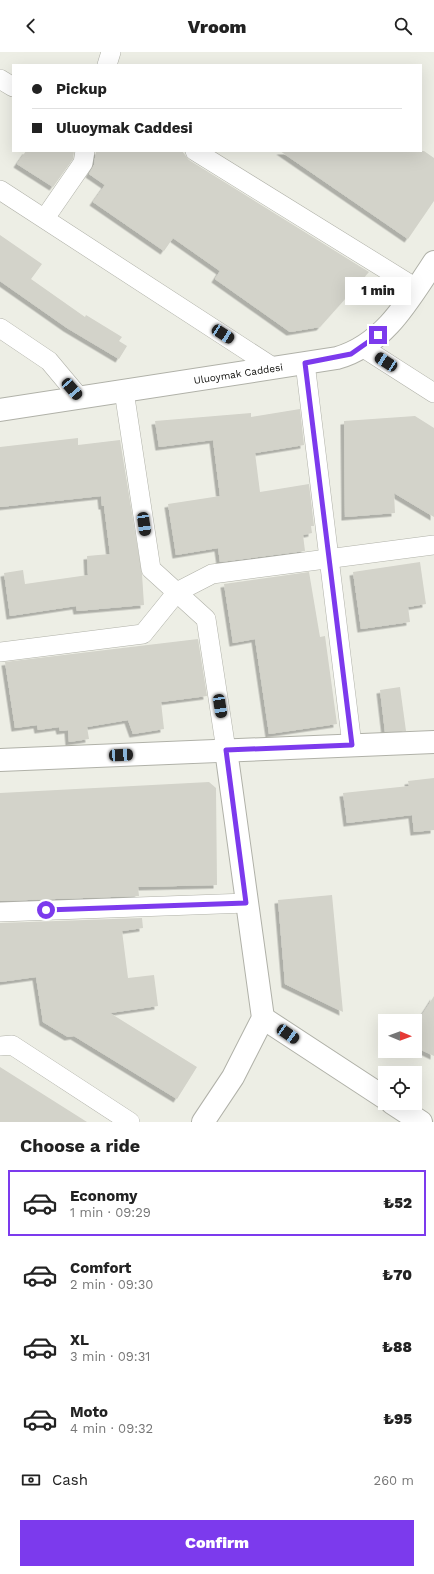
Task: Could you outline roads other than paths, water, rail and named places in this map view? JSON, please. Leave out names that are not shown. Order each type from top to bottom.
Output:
[{"type":"street","points":[[107,64],[111,52]]},
{"type":"street","points":[[0,79],[12,86]]},
{"type":"street","points":[[45,218],[83,163],[85,152]]},
{"type":"street","points":[[197,152],[416,288]]},
{"type":"street","points":[[0,190],[274,368]]},
{"type":"street","name":"Uluoymak Caddesi","points":[[0,410],[337,358],[351,354],[362,347],[394,320],[434,262]]},
{"type":"street","points":[[0,328],[49,361],[80,398]]},
{"type":"street","points":[[362,347],[434,393]]},
{"type":"street","points":[[305,363],[352,745]]},
{"type":"street","points":[[124,391],[151,569],[206,619],[226,750],[263,1018],[233,1077],[203,1122]]},
{"type":"street","points":[[0,652],[143,634],[177,592],[212,574],[434,545]]},
{"type":"street","points":[[0,760],[434,742]]},
{"type":"street","points":[[0,912],[246,903]]},
{"type":"street","points":[[263,1018],[378,1093]]},
{"type":"street","points":[[0,1046],[12,1045],[130,1122]]},
{"type":"street","points":[[403,1110],[421,1122]]}]
